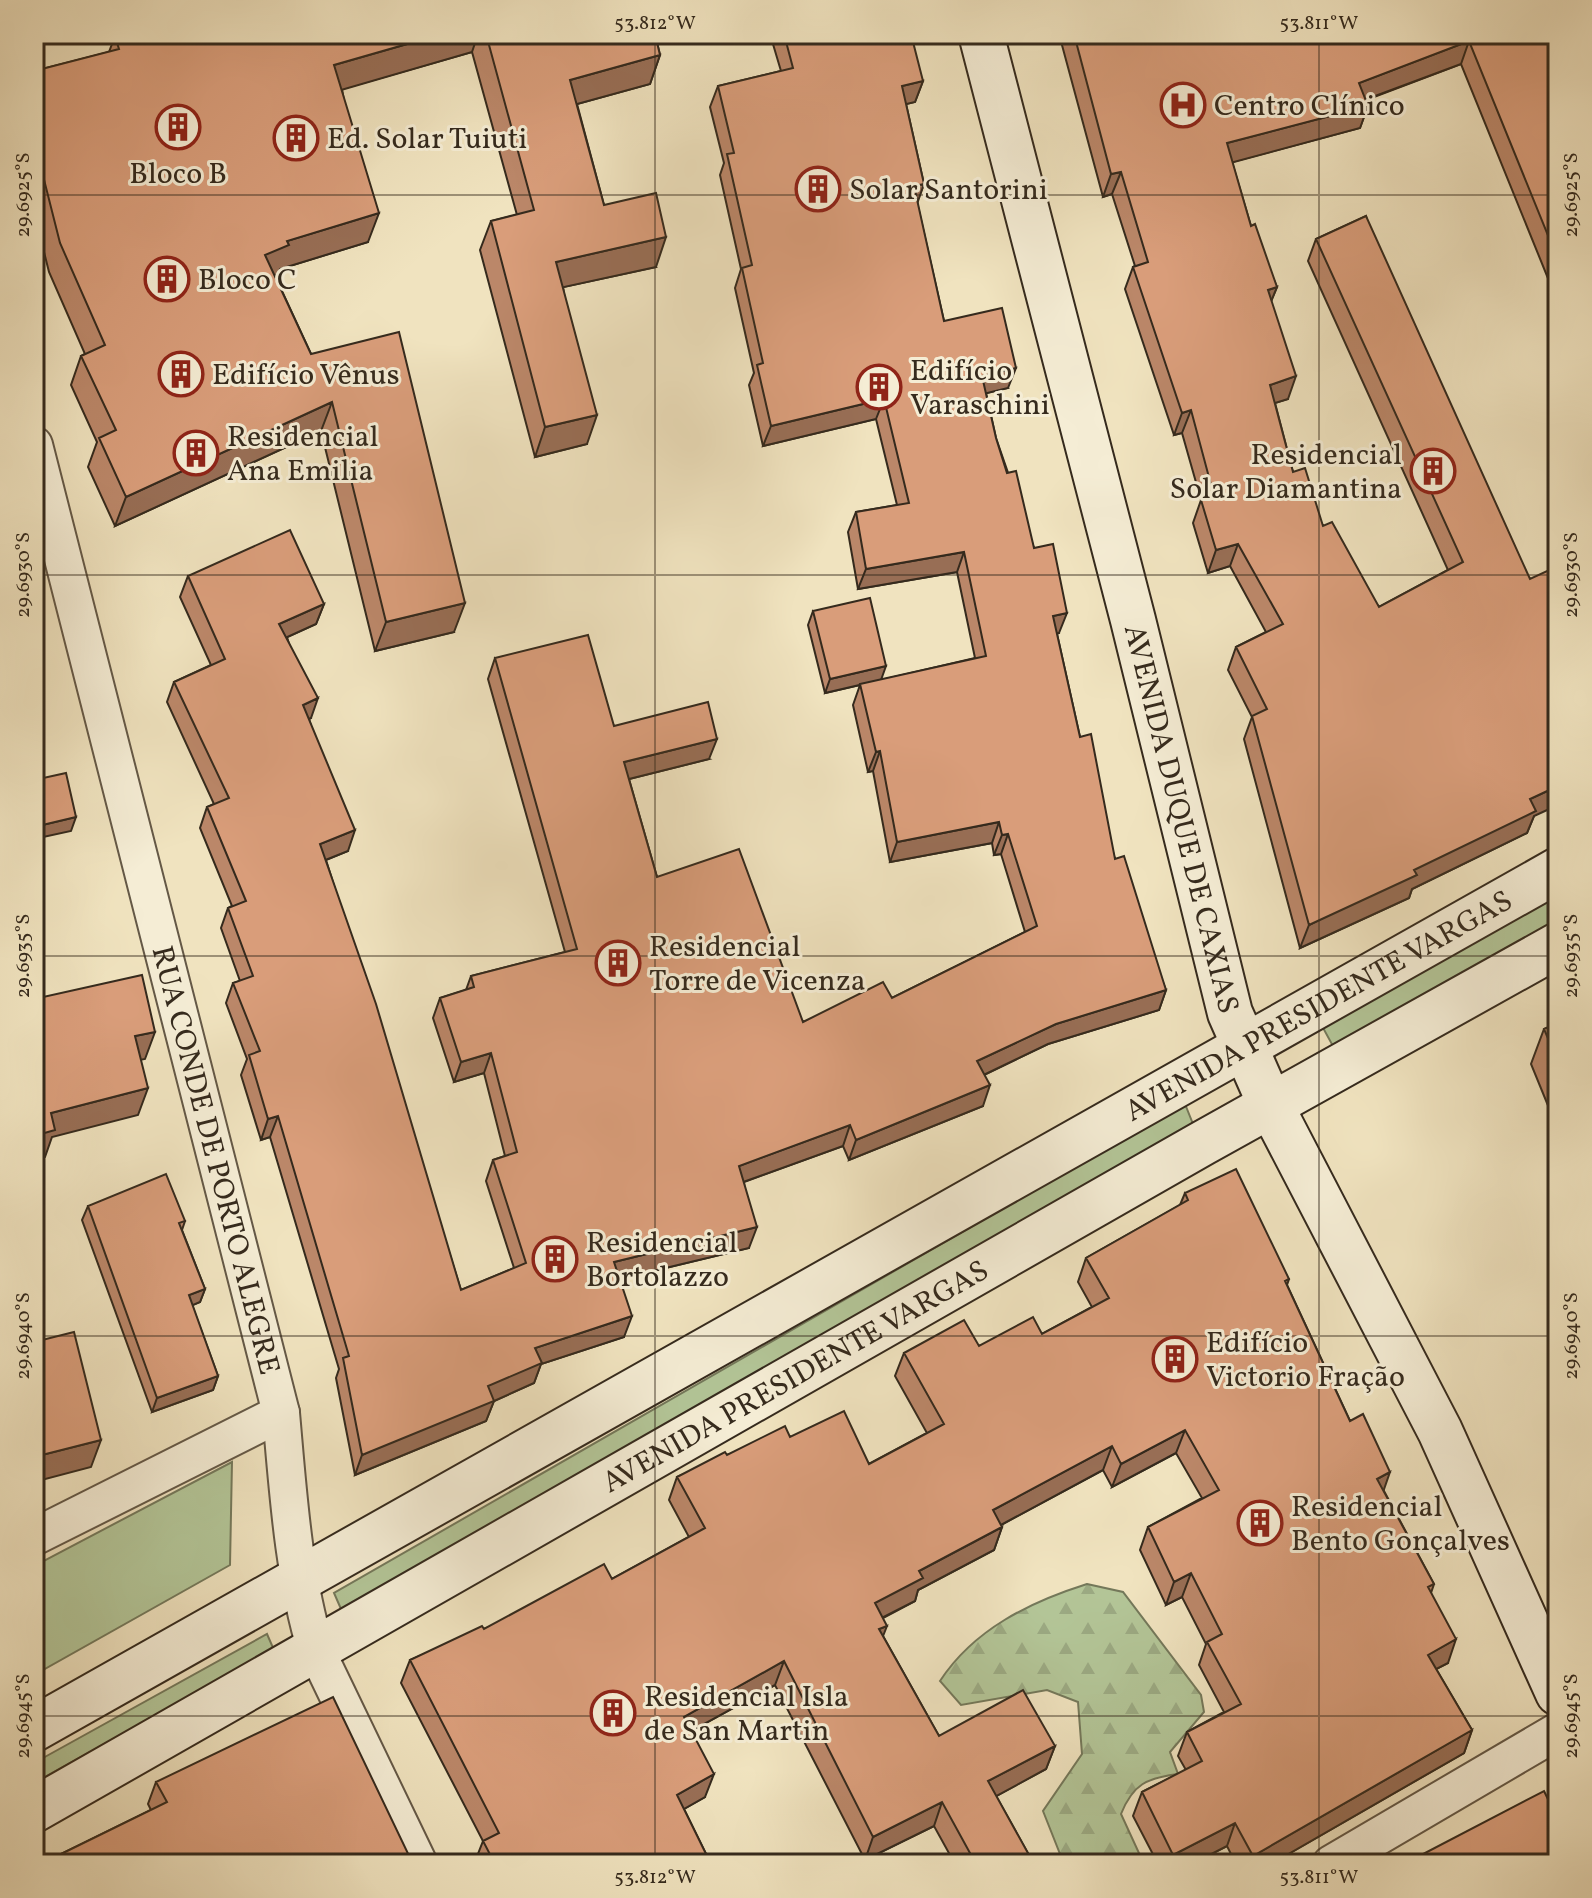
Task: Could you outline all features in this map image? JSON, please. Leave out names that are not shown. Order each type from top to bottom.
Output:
[{"type":"main road","name":"AVENIDA DUQUE DE CAXIAS","points":[[981,34],[1141,651],[1230,1013],[1271,1106],[1440,1431],[1558,1693]]},
{"type":"main road","name":"AVENIDA PRESIDENTE VARGAS","points":[[34,1729],[1558,870]]},
{"type":"main road","name":"AVENIDA PRESIDENTE VARGAS","points":[[34,1810],[1558,945]]},
{"type":"street","name":"RUA CONDE DE PORTO ALEGRE","points":[[34,445],[281,1413],[291,1531],[302,1578],[307,1622],[316,1650],[419,1864]]},
{"type":"street","points":[[34,1537],[281,1413]]},
{"type":"street","points":[[1331,1864],[1558,1731]]},
{"type":"green space","points":[[1558,894],[1558,921],[1334,1048],[1322,1026]]},
{"type":"green space","points":[[1185,1104],[1193,1124],[341,1609],[334,1593]]},
{"type":"green space","points":[[232,1462],[230,1565],[34,1675],[34,1566]]},
{"type":"green space","points":[[1087,1584],[1123,1592],[1201,1695],[1204,1712],[1170,1752],[1178,1774],[1142,1784],[1121,1814],[1144,1864],[1064,1864],[1043,1811],[1082,1754],[1078,1702],[1047,1690],[961,1705],[940,1681],[969,1646],[986,1632],[1045,1599]]},
{"type":"green space","points":[[267,1634],[274,1650],[34,1783],[34,1763]]},
{"type":"building","points":[[442,34],[334,65],[379,213],[287,241],[289,245],[265,255],[311,354],[399,332],[465,603],[386,622],[332,402],[126,497],[99,438],[116,430],[81,356],[105,345],[60,243],[34,140],[34,71],[119,49],[115,36]]},
{"type":"building","points":[[486,34],[655,34],[660,55],[570,80],[604,205],[656,193],[666,237],[556,262],[597,415],[545,427],[491,221],[534,210]]},
{"type":"building","points":[[784,34],[902,34],[903,40],[912,38],[923,81],[902,86],[924,184],[914,186],[944,321],[1002,308],[1016,368],[982,376],[996,438],[1007,473],[1016,471],[1034,548],[1053,544],[1067,613],[1053,616],[1080,737],[1091,734],[1115,859],[1124,856],[1166,990],[1056,1024],[977,1061],[990,1085],[856,1140],[850,1125],[739,1166],[757,1227],[614,1262],[632,1316],[535,1348],[542,1363],[488,1386],[494,1401],[362,1455],[343,1358],[349,1356],[278,1116],[268,1119],[249,1055],[260,1051],[233,983],[253,976],[228,908],[246,901],[207,807],[229,798],[174,682],[225,659],[188,576],[290,530],[324,604],[279,624],[318,698],[303,705],[355,830],[320,844],[376,1004],[461,1290],[526,1263],[493,1160],[517,1152],[491,1053],[461,1062],[440,998],[474,987],[471,976],[577,949],[495,658],[588,635],[614,726],[708,702],[717,739],[624,762],[657,877],[739,849],[803,1022],[883,982],[892,998],[1037,926],[1008,834],[1002,835],[999,822],[897,842],[880,751],[876,752],[860,684],[986,656],[964,552],[866,569],[856,512],[909,503],[884,399],[771,426],[757,365],[763,363],[742,268],[752,265],[727,154],[734,153],[718,86],[793,68]]},
{"type":"building","points":[[1074,34],[1558,34],[1558,260],[1469,41],[1359,83],[1368,106],[1227,143],[1251,226],[1255,224],[1277,287],[1268,290],[1296,376],[1270,385],[1293,472],[1305,468],[1323,526],[1332,522],[1379,607],[1463,562],[1316,239],[1366,216],[1530,579],[1558,566],[1558,786],[1530,799],[1536,811],[1414,870],[1417,875],[1309,925],[1252,716],[1267,709],[1236,647],[1283,624],[1238,544],[1216,550],[1201,500],[1214,496],[1191,410],[1182,413],[1133,267],[1148,262],[1121,172],[1111,174]]},
{"type":"building","points":[[870,598],[886,666],[830,679],[813,611]]},
{"type":"building","points":[[66,773],[76,817],[34,827],[34,780]]},
{"type":"building","points":[[142,975],[155,1032],[135,1036],[148,1088],[51,1113],[55,1130],[34,1136],[34,999]]},
{"type":"building","points":[[1558,1023],[1558,1062],[1544,1029]]},
{"type":"building","points":[[1236,1169],[1289,1279],[1285,1281],[1350,1421],[1363,1414],[1390,1472],[1377,1479],[1434,1584],[1428,1587],[1456,1639],[1428,1655],[1472,1730],[1253,1856],[1235,1823],[1173,1855],[1142,1792],[1202,1761],[1187,1732],[1241,1704],[1207,1642],[1222,1634],[1191,1573],[1174,1582],[1148,1527],[1219,1490],[1185,1430],[1121,1464],[1112,1446],[993,1510],[1002,1527],[919,1571],[923,1578],[875,1603],[887,1626],[879,1629],[939,1736],[1023,1690],[1055,1746],[988,1781],[1034,1864],[976,1864],[942,1802],[873,1837],[784,1661],[684,1717],[714,1774],[677,1795],[711,1864],[495,1864],[483,1841],[499,1833],[410,1660],[482,1626],[484,1629],[604,1564],[612,1579],[705,1528],[677,1477],[725,1452],[727,1455],[785,1426],[790,1437],[844,1411],[869,1464],[944,1424],[904,1353],[964,1320],[979,1346],[1033,1317],[1042,1334],[1109,1298],[1086,1258],[1188,1200],[1185,1193]]},
{"type":"building","points":[[34,1172],[41,1201],[34,1203]]},
{"type":"building","points":[[166,1174],[185,1221],[179,1223],[205,1289],[189,1295],[218,1376],[157,1398],[88,1206]]},
{"type":"building","points":[[74,1332],[101,1440],[34,1457],[34,1342]]},
{"type":"building","points":[[333,1697],[413,1864],[54,1864],[62,1860],[59,1855],[167,1802],[156,1782]]},
{"type":"building","points":[[1544,1791],[1558,1820],[1558,1864],[1404,1864]]},
{"type":"place","name":"Centro Clínico","points":[[1183,105]]},
{"type":"place","name":"Bloco B","points":[[178,127]]},
{"type":"place","name":"Ed. Solar Tuiuti","points":[[296,138]]},
{"type":"place","name":"Solar Santorini","points":[[818,189]]},
{"type":"place","name":"Bloco C","points":[[167,279]]},
{"type":"place","name":"Edifício Vênus","points":[[181,374]]},
{"type":"place","name":"Edifício Varaschini","points":[[879,387]]},
{"type":"place","name":"Residencial Ana Emilia","points":[[196,453]]},
{"type":"place","name":"Residencial Solar Diamantina","points":[[1433,471]]},
{"type":"place","name":"Residencial Torre de Vicenza","points":[[618,963]]},
{"type":"place","name":"Residencial Bortolazzo","points":[[555,1259]]},
{"type":"place","name":"Edifício Victorio Fração","points":[[1175,1359]]},
{"type":"place","name":"Residencial Bento Gonçalves","points":[[1260,1523]]},
{"type":"place","name":"Residencial Isla de San Martin","points":[[613,1713]]}]
